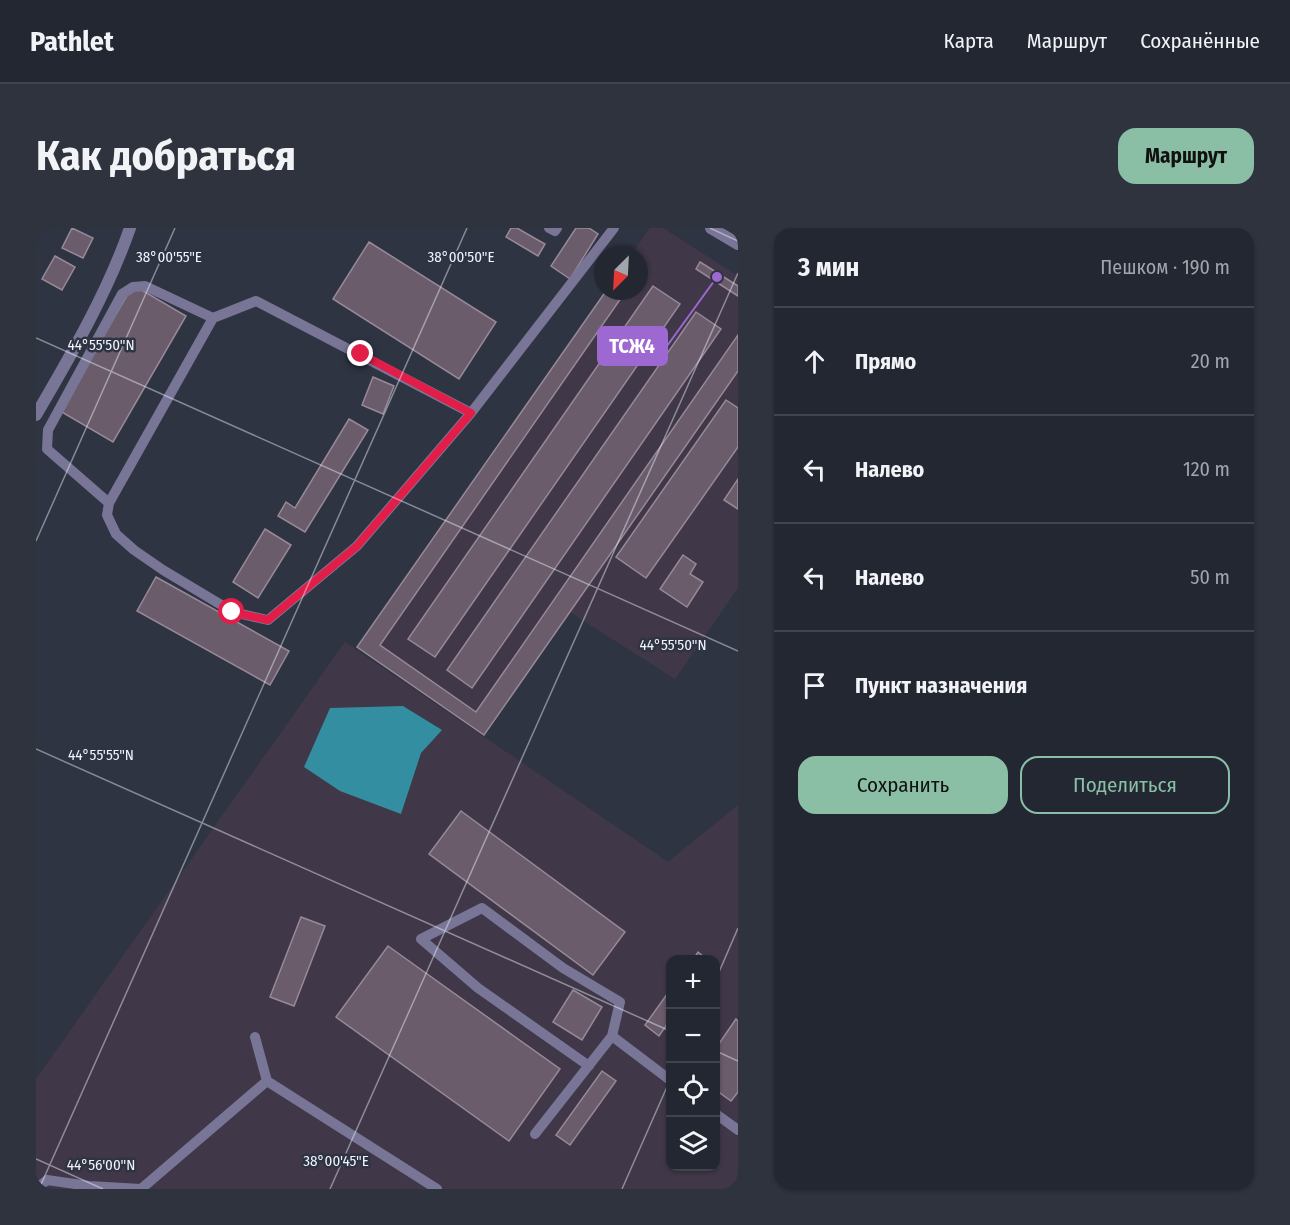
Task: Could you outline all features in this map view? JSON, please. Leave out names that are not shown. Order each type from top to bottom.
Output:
[{"type":"street","points":[[36,415],[118,263],[130,228]]},
{"type":"street","points":[[711,228],[738,244]]},
{"type":"lane","points":[[549,228],[555,231],[557,228]]},
{"type":"lane","points":[[471,413],[256,301],[213,318],[108,503],[107,515],[116,534],[163,570],[232,612],[268,620],[357,546],[471,413],[614,228]]},
{"type":"lane","points":[[108,503],[47,449],[48,430],[122,294],[133,287],[145,286],[213,318]]},
{"type":"lane","points":[[535,1134],[589,1066],[612,1036],[620,1002],[563,968],[482,908],[421,939],[478,988],[589,1066]]},
{"type":"lane","points":[[612,1036],[666,1077]]},
{"type":"lane","points":[[255,1037],[267,1081],[437,1189]]},
{"type":"lane","points":[[36,1189],[47,1180],[89,1186],[141,1189],[267,1081]]},
{"type":"lane","points":[[720,1117],[738,1130]]},
{"type":"shaded area","points":[[650,228],[663,228],[738,276],[738,588],[675,679],[570,612],[484,735],[357,647],[600,300],[648,300],[648,246],[637,246]]},
{"type":"shaded area","points":[[345,642],[668,862],[738,805],[738,1189],[36,1189],[36,1079]]},
{"type":"water","points":[[403,706],[442,730],[421,753],[401,814],[340,791],[304,767],[330,708]]},
{"type":"building","points":[[72,228],[93,238],[83,258],[62,248]]},
{"type":"building","points":[[511,228],[517,228],[545,244],[538,256],[506,237]]},
{"type":"building","points":[[576,228],[589,228],[598,234],[570,279],[551,266]]},
{"type":"building","points":[[369,242],[496,322],[459,379],[333,299]]},
{"type":"building","points":[[55,256],[75,267],[62,290],[42,279]]},
{"type":"building","points":[[700,262],[738,286],[738,296],[696,269]]},
{"type":"building","points":[[133,285],[186,316],[113,442],[60,411]]},
{"type":"building","points":[[653,286],[680,304],[435,657],[408,639],[643,300],[648,300],[648,293]]},
{"type":"building","points":[[600,300],[620,300],[380,645],[476,712],[738,335],[738,371],[484,735],[357,647]]},
{"type":"building","points":[[696,312],[721,329],[472,688],[447,670]]},
{"type":"building","points":[[373,377],[394,386],[383,414],[362,405]]},
{"type":"building","points":[[726,400],[738,408],[738,447],[646,578],[616,557]]},
{"type":"building","points":[[349,419],[368,430],[305,532],[278,516],[286,502],[295,508]]},
{"type":"building","points":[[738,479],[738,509],[724,500]]},
{"type":"building","points":[[265,529],[291,545],[258,598],[233,582]]},
{"type":"building","points":[[683,555],[696,564],[690,574],[703,582],[687,607],[660,589]]},
{"type":"building","points":[[156,577],[289,651],[270,685],[137,611]]},
{"type":"building","points":[[461,811],[625,932],[593,975],[429,854]]},
{"type":"building","points":[[301,917],[325,926],[294,1006],[270,997]]},
{"type":"building","points":[[388,946],[560,1069],[509,1141],[336,1017]]},
{"type":"building","points":[[573,990],[602,1007],[582,1040],[553,1022]]},
{"type":"building","points":[[666,996],[666,1026],[659,1036],[645,1025]]},
{"type":"building","points":[[736,1019],[738,1021],[738,1092],[731,1101],[720,1093],[720,1042]]},
{"type":"building","points":[[602,1071],[616,1081],[570,1145],[556,1135]]},
{"type":"place","name":"ТСЖ4","points":[[717,277]]},
{"type":"route","points":[[232,612],[268,620],[357,546],[471,413],[361,354]]}]
